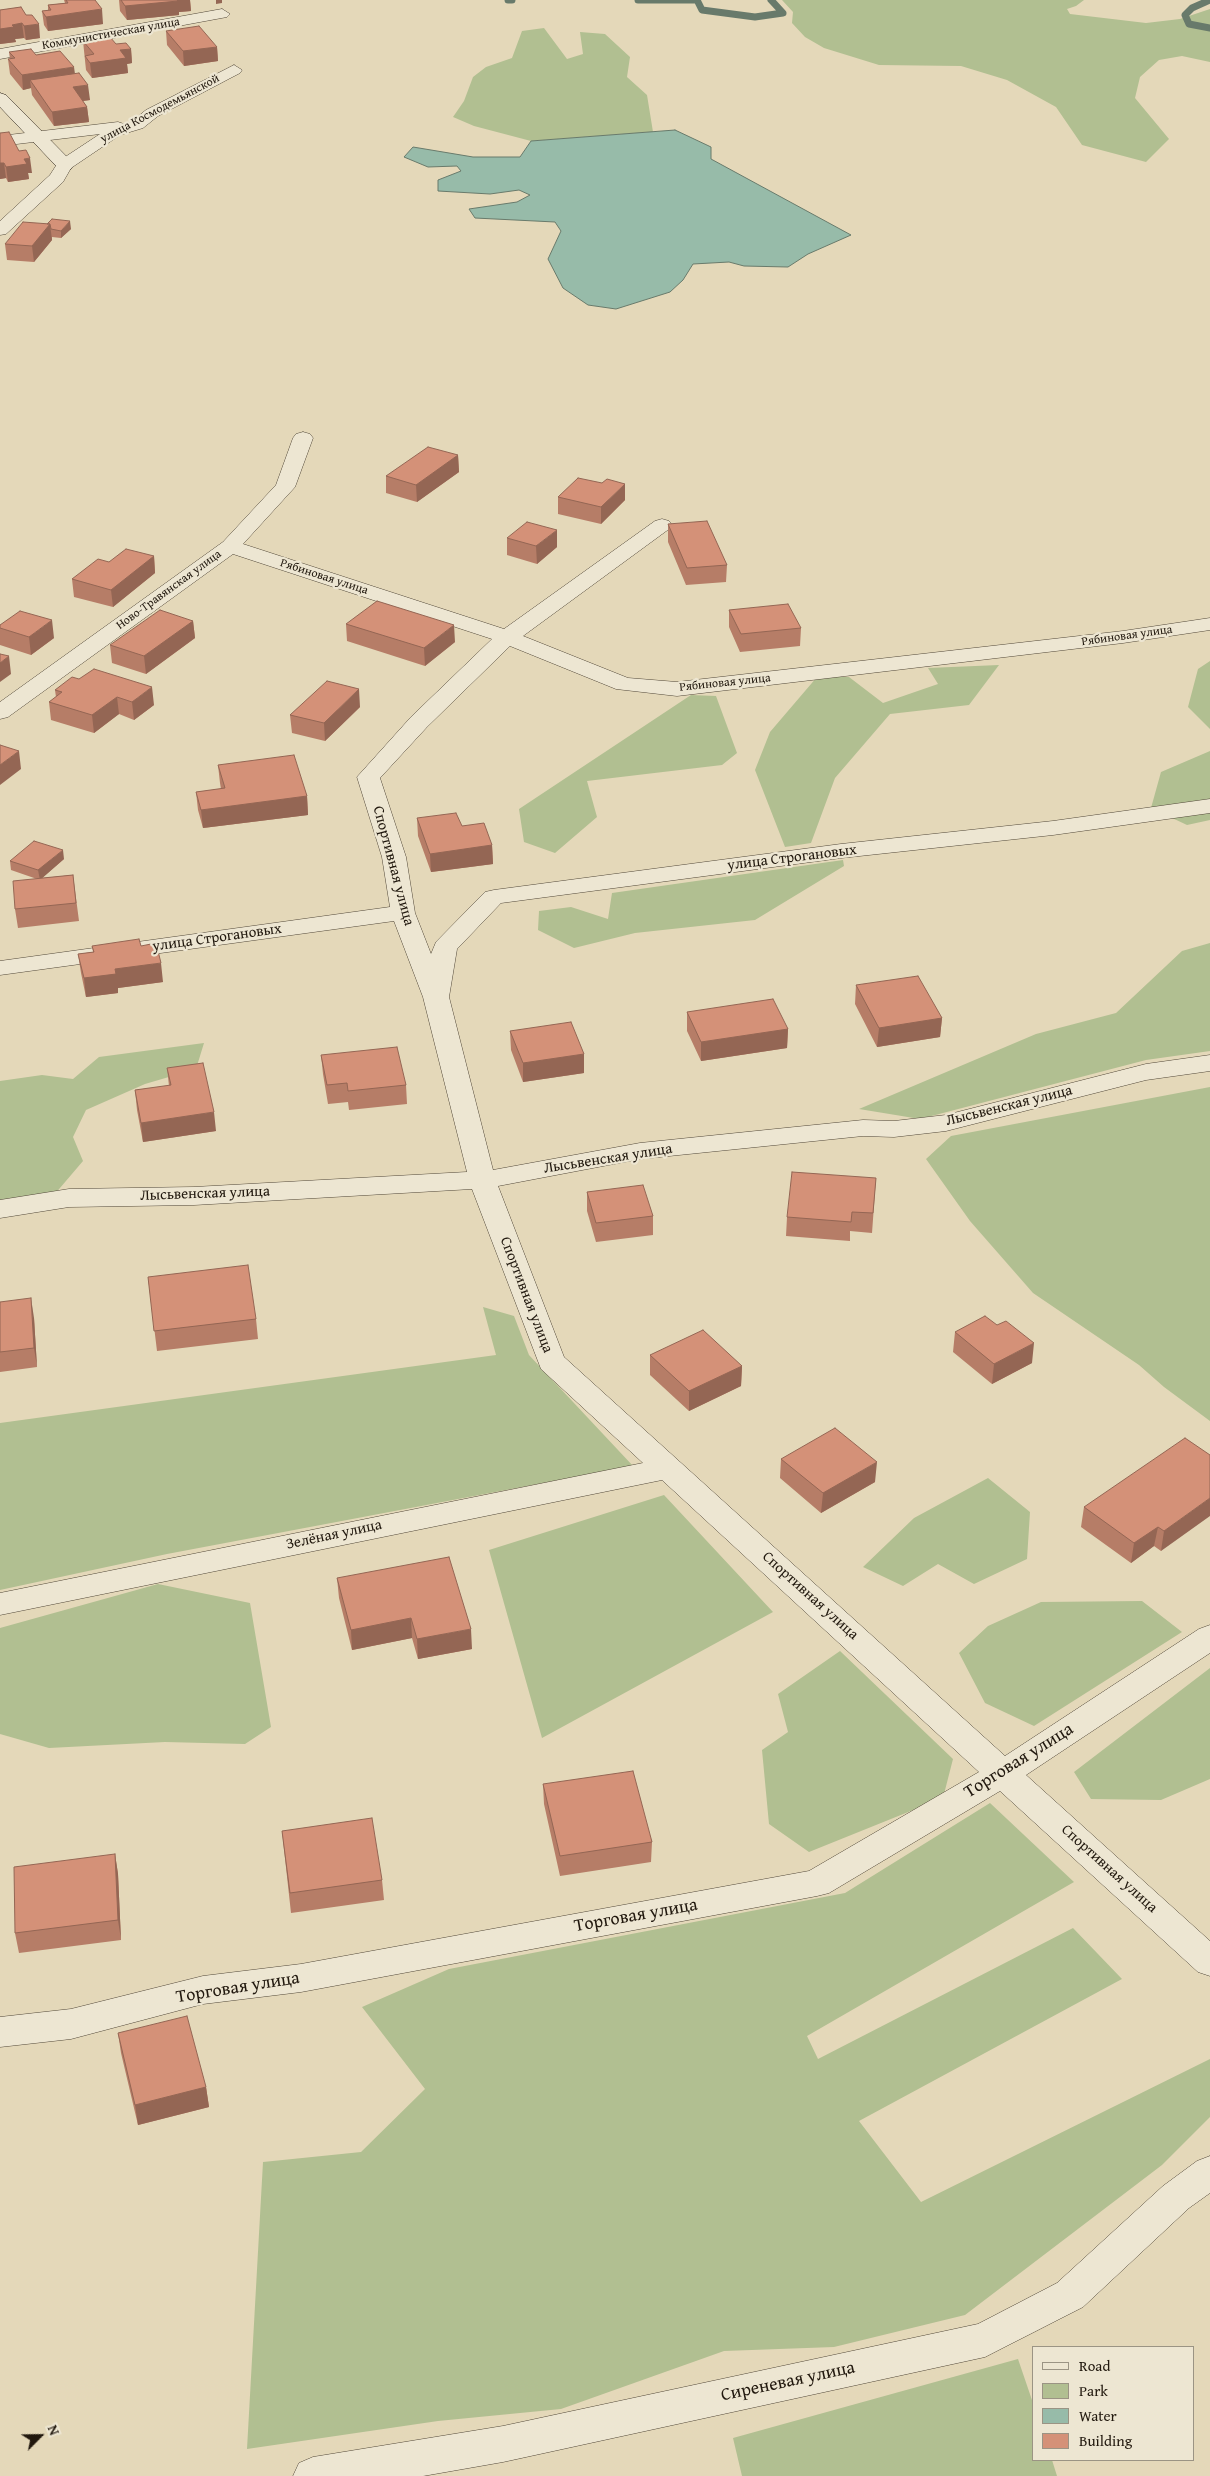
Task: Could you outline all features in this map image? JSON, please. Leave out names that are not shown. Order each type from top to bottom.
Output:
[{"type":"street","name":"Коммунистическая улица","points":[[0,54],[222,14]]},
{"type":"street","name":"улица Космодемьянской","points":[[0,230],[57,178],[65,165],[114,132],[137,125],[152,113],[234,70]]},
{"type":"street","points":[[0,98],[65,165]]},
{"type":"street","points":[[0,141],[137,125]]},
{"type":"street","name":"Ново-Травянская улица","points":[[0,712],[230,546],[285,487],[303,438]]},
{"type":"street","name":"Спортивная улица","points":[[662,525],[507,637],[418,722],[368,777],[394,857],[403,913],[436,996],[482,1180],[551,1362],[1210,1962]]},
{"type":"street","name":"Рябиновая улица","points":[[230,546],[507,637],[624,684],[677,689],[1123,637],[1210,624]]},
{"type":"street","name":"улица Строгановых","points":[[436,996],[445,947],[494,896],[841,851],[1053,828],[1210,806]]},
{"type":"street","name":"улица Строгановых","points":[[0,968],[403,913]]},
{"type":"street","name":"Лысьвенская улица","points":[[0,1209],[69,1198],[194,1196],[482,1180],[640,1151],[863,1128],[894,1129],[946,1123],[1146,1072],[1210,1063]]},
{"type":"street","name":"Зелёная улица","points":[[0,1604],[668,1468]]},
{"type":"street","name":"Торговая улица","points":[[0,2032],[71,2024],[203,1990],[301,1978],[817,1883],[1004,1773],[1210,1637]]},
{"type":"street","name":"Сиреневая улица","points":[[313,2476],[503,2444],[985,2340],[1070,2295],[1176,2197],[1210,2172]]},
{"type":"green space","points":[[782,0],[1084,0],[1076,6],[1067,9],[1070,14],[1146,23],[1180,19],[1210,9],[1210,62],[1182,56],[1159,60],[1140,77],[1135,98],[1169,139],[1146,162],[1082,145],[1056,107],[1007,80],[961,66],[879,65],[824,48],[805,37],[792,23],[793,12]]},
{"type":"green space","points":[[544,28],[567,59],[583,54],[580,32],[605,34],[630,57],[627,77],[647,95],[653,132],[531,141],[474,126],[453,117],[464,101],[473,77],[486,67],[512,58],[522,31]]},
{"type":"green space","points":[[1210,661],[1210,729],[1188,707],[1198,669]]},
{"type":"green space","points":[[999,665],[969,705],[890,714],[835,778],[811,843],[785,847],[755,770],[770,732],[817,677],[849,677],[883,703],[938,684],[928,668]]},
{"type":"green space","points":[[691,695],[716,696],[737,753],[722,765],[587,781],[597,817],[555,853],[524,842],[519,809]]},
{"type":"green space","points":[[1210,751],[1210,820],[1187,825],[1151,808],[1161,772]]},
{"type":"green space","points":[[843,860],[844,866],[755,920],[635,933],[574,948],[538,930],[539,911],[571,907],[608,919],[612,893]]},
{"type":"green space","points":[[1210,943],[1210,1051],[1146,1060],[920,1119],[859,1109],[1036,1034],[1116,1013],[1182,951]]},
{"type":"green space","points":[[204,1043],[196,1069],[145,1084],[86,1110],[73,1137],[83,1161],[54,1195],[0,1203],[0,1081],[42,1075],[73,1079],[99,1057]]},
{"type":"green space","points":[[1210,1087],[1210,1421],[1164,1387],[1139,1365],[1033,1293],[970,1221],[926,1159],[951,1136]]},
{"type":"green space","points":[[483,1307],[514,1316],[529,1355],[633,1466],[167,1554],[0,1590],[0,1423],[496,1355]]},
{"type":"green space","points":[[988,1478],[1030,1512],[1027,1559],[974,1584],[938,1564],[903,1586],[863,1567],[914,1518]]},
{"type":"green space","points":[[664,1495],[773,1612],[542,1738],[489,1550]]},
{"type":"green space","points":[[158,1584],[250,1603],[271,1727],[245,1744],[165,1742],[49,1748],[0,1734],[0,1628]]},
{"type":"green space","points":[[1142,1601],[1182,1632],[1034,1726],[985,1703],[959,1653],[988,1626],[1041,1602]]},
{"type":"green space","points":[[840,1651],[953,1759],[943,1798],[809,1852],[769,1824],[762,1750],[788,1732],[778,1694]]},
{"type":"green space","points":[[1210,1668],[1210,1779],[1161,1800],[1091,1799],[1074,1772]]},
{"type":"green space","points":[[990,1803],[1074,1882],[807,2036],[818,2059],[1073,1928],[1122,1979],[859,2121],[921,2202],[1210,2059],[1210,2117],[1162,2165],[965,2315],[834,2347],[724,2351],[561,2409],[438,2421],[247,2449],[263,2162],[361,2152],[425,2089],[362,2007],[449,1969],[845,1893]]},
{"type":"green space","points":[[1018,2359],[1032,2400],[1032,2461],[1052,2461],[1057,2476],[742,2476],[733,2438]]},
{"type":"water","points":[[675,130],[711,147],[711,159],[851,235],[808,254],[788,267],[744,266],[729,262],[693,264],[683,280],[670,292],[616,309],[588,305],[563,288],[548,259],[561,231],[555,222],[475,218],[469,209],[517,202],[530,195],[519,190],[490,194],[438,191],[438,180],[461,171],[457,166],[428,167],[404,157],[413,147],[473,157],[520,157],[531,141]]},
{"type":"building","points":[[66,0],[95,0],[102,9],[46,17],[42,11],[51,10],[48,5],[68,3]]},
{"type":"building","points":[[121,0],[177,0],[178,1],[125,6]]},
{"type":"building","points":[[21,7],[26,15],[32,15],[39,24],[24,26],[22,23],[12,25],[14,27],[0,29],[0,10]]},
{"type":"building","points":[[199,26],[217,47],[183,51],[166,31]]},
{"type":"building","points":[[110,37],[116,44],[126,43],[131,49],[120,50],[126,58],[90,63],[85,56],[94,54],[83,41]]},
{"type":"building","points":[[31,49],[36,55],[60,51],[74,67],[22,75],[8,59],[15,58],[9,52]]},
{"type":"building","points":[[79,73],[88,85],[73,87],[87,107],[52,112],[30,80]]},
{"type":"building","points":[[9,132],[19,151],[26,150],[30,158],[24,159],[27,164],[6,167],[4,163],[0,163],[0,133]]},
{"type":"building","points":[[52,219],[70,221],[61,231],[51,229],[50,224],[47,224]]},
{"type":"building","points":[[23,222],[50,224],[32,246],[5,244]]},
{"type":"building","points":[[428,447],[458,455],[416,485],[386,476]]},
{"type":"building","points":[[578,478],[602,483],[607,479],[625,484],[601,507],[558,497]]},
{"type":"building","points":[[707,521],[727,565],[687,568],[668,524]]},
{"type":"building","points":[[527,522],[557,530],[536,546],[507,538]]},
{"type":"building","points":[[126,549],[154,556],[111,590],[72,579],[98,559],[109,562]]},
{"type":"building","points":[[377,601],[454,625],[424,648],[346,624]]},
{"type":"building","points":[[788,604],[801,628],[741,634],[729,610]]},
{"type":"building","points":[[160,610],[193,621],[144,656],[110,645]]},
{"type":"building","points":[[20,611],[52,620],[29,637],[0,628],[0,625]]},
{"type":"building","points":[[0,654],[9,656],[0,663]]},
{"type":"building","points":[[94,669],[152,687],[132,702],[117,697],[92,715],[49,702],[62,692],[55,690],[72,677],[79,679]]},
{"type":"building","points":[[327,681],[359,689],[324,723],[290,715]]},
{"type":"building","points":[[0,745],[19,751],[0,765]]},
{"type":"building","points":[[294,755],[307,796],[201,810],[196,792],[225,788],[218,765]]},
{"type":"building","points":[[456,813],[462,826],[484,823],[492,845],[430,854],[417,818]]},
{"type":"building","points":[[34,841],[63,850],[38,870],[10,861]]},
{"type":"building","points":[[73,875],[76,903],[15,909],[13,881]]},
{"type":"building","points":[[139,939],[141,946],[156,943],[161,963],[115,969],[116,974],[84,978],[78,954],[94,952],[92,946]]},
{"type":"building","points":[[918,976],[942,1018],[879,1028],[856,985]]},
{"type":"building","points":[[773,999],[788,1029],[701,1042],[687,1012]]},
{"type":"building","points":[[571,1022],[584,1054],[523,1063],[510,1031]]},
{"type":"building","points":[[397,1047],[406,1085],[348,1091],[347,1083],[327,1085],[321,1055]]},
{"type":"building","points":[[203,1063],[214,1112],[141,1123],[135,1090],[171,1085],[167,1068]]},
{"type":"building","points":[[792,1172],[876,1178],[873,1213],[852,1212],[851,1222],[787,1217]]},
{"type":"building","points":[[643,1185],[653,1216],[596,1223],[587,1192]]},
{"type":"building","points":[[248,1265],[256,1319],[154,1331],[148,1277]]},
{"type":"building","points":[[31,1298],[34,1348],[0,1352],[0,1302]]},
{"type":"building","points":[[985,1316],[997,1325],[1006,1321],[1034,1343],[994,1364],[955,1332]]},
{"type":"building","points":[[703,1330],[742,1366],[689,1391],[650,1355]]},
{"type":"building","points":[[835,1428],[877,1462],[823,1493],[781,1459]]},
{"type":"building","points":[[1185,1438],[1210,1455],[1210,1498],[1164,1531],[1158,1527],[1134,1543],[1084,1507]]},
{"type":"building","points":[[449,1557],[471,1629],[417,1639],[411,1618],[351,1630],[337,1578]]},
{"type":"building","points":[[633,1771],[652,1842],[560,1856],[543,1784]]},
{"type":"building","points":[[372,1818],[382,1880],[290,1893],[282,1831]]},
{"type":"building","points":[[115,1854],[118,1920],[15,1933],[14,1867]]},
{"type":"building","points":[[187,2016],[206,2087],[135,2105],[118,2033]]},
{"type":"waterway","points":[[638,0],[697,0],[702,10],[755,17],[783,13],[771,0]]},
{"type":"waterway","points":[[1210,0],[1192,8],[1185,15],[1189,24],[1210,28]]}]
